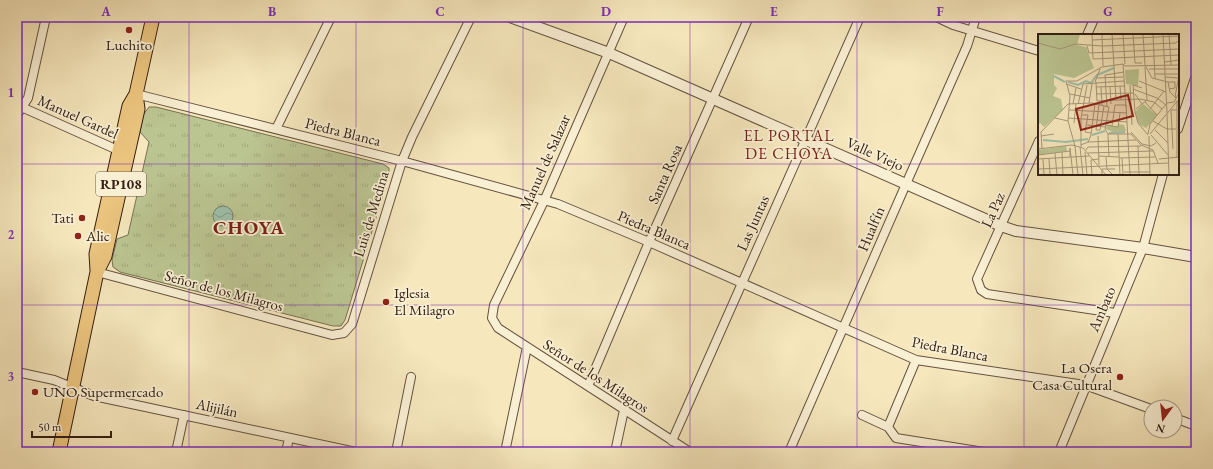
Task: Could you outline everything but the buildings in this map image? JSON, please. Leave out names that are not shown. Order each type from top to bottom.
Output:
[{"type":"main road","name":"RP108","points":[[59,452],[98,272],[96,254],[124,152],[129,106],[136,94],[153,17]]},
{"type":"street","points":[[17,115],[19,106],[28,98],[46,17]]},
{"type":"street","points":[[276,129],[330,17]]},
{"type":"street","name":"Luis de Medina","points":[[344,333],[352,324],[402,161],[412,137],[471,17]]},
{"type":"street","name":"Valle Viejo","points":[[510,17],[609,54],[1016,231],[1143,248],[1196,257]]},
{"type":"street","name":"Manuel de Salazar","points":[[492,318],[494,305],[544,201],[624,17]]},
{"type":"street","name":"Santa Rosa","points":[[588,386],[649,242],[749,17]]},
{"type":"street","name":"Las Juntas","points":[[672,441],[860,17]]},
{"type":"street","points":[[936,17],[953,24],[1038,51]]},
{"type":"street","name":"Hualfín","points":[[789,452],[967,46],[976,17]]},
{"type":"street","points":[[1086,34],[1095,17]]},
{"type":"street","points":[[1179,126],[1196,74]]},
{"type":"street","name":"Piedra Blanca","points":[[136,94],[402,161],[558,204],[649,242],[916,360],[1085,386],[1143,407]]},
{"type":"street","name":"Manuel Gardel","points":[[19,106],[124,152]]},
{"type":"street","name":"La Paz","points":[[1038,143],[977,279],[980,290],[987,294],[1115,313]]},
{"type":"street","name":"Ambato","points":[[1059,452],[1143,248],[1163,175]]},
{"type":"street","name":"Señor de los Milagros","points":[[98,272],[332,334],[344,333]]},
{"type":"street","name":"Señor de los Milagros","points":[[492,318],[498,328],[690,452]]},
{"type":"street","points":[[505,452],[527,347]]},
{"type":"street","points":[[888,427],[916,360]]},
{"type":"street","name":"Alijilán","points":[[17,372],[54,380],[94,396],[356,452]]},
{"type":"street","points":[[396,452],[411,377]]},
{"type":"street","points":[[615,452],[624,410]]},
{"type":"street","points":[[176,452],[184,415]]},
{"type":"street","points":[[862,415],[888,427],[896,438],[984,452]]},
{"type":"street","points":[[1183,421],[1196,426]]},
{"type":"street","points":[[286,452],[289,438]]},
{"type":"green space","points":[[149,107],[156,107],[383,164],[389,168],[389,175],[345,320],[341,326],[333,326],[120,272],[113,267],[112,260],[117,239],[128,235],[149,142],[140,132],[143,115]]},
{"type":"water","points":[[223,206],[230,209],[233,216],[230,223],[223,226],[216,223],[213,216],[216,209]]},
{"type":"place","name":"Luchito","points":[[129,30]]},
{"type":"place","name":"Tati","points":[[82,218]]},
{"type":"place","name":"Alic","points":[[78,236]]},
{"type":"place","name":"Iglesia El Milagro","points":[[386,302]]},
{"type":"place","name":"La Osera Casa Cultural","points":[[1120,377]]},
{"type":"place","name":"UNO Supermercado","points":[[35,392]]},
{"type":"district","name":"EL PORTAL DE CHOYA","points":[[789,144]]},
{"type":"district","name":"CHOYA","points":[[249,227]]}]
